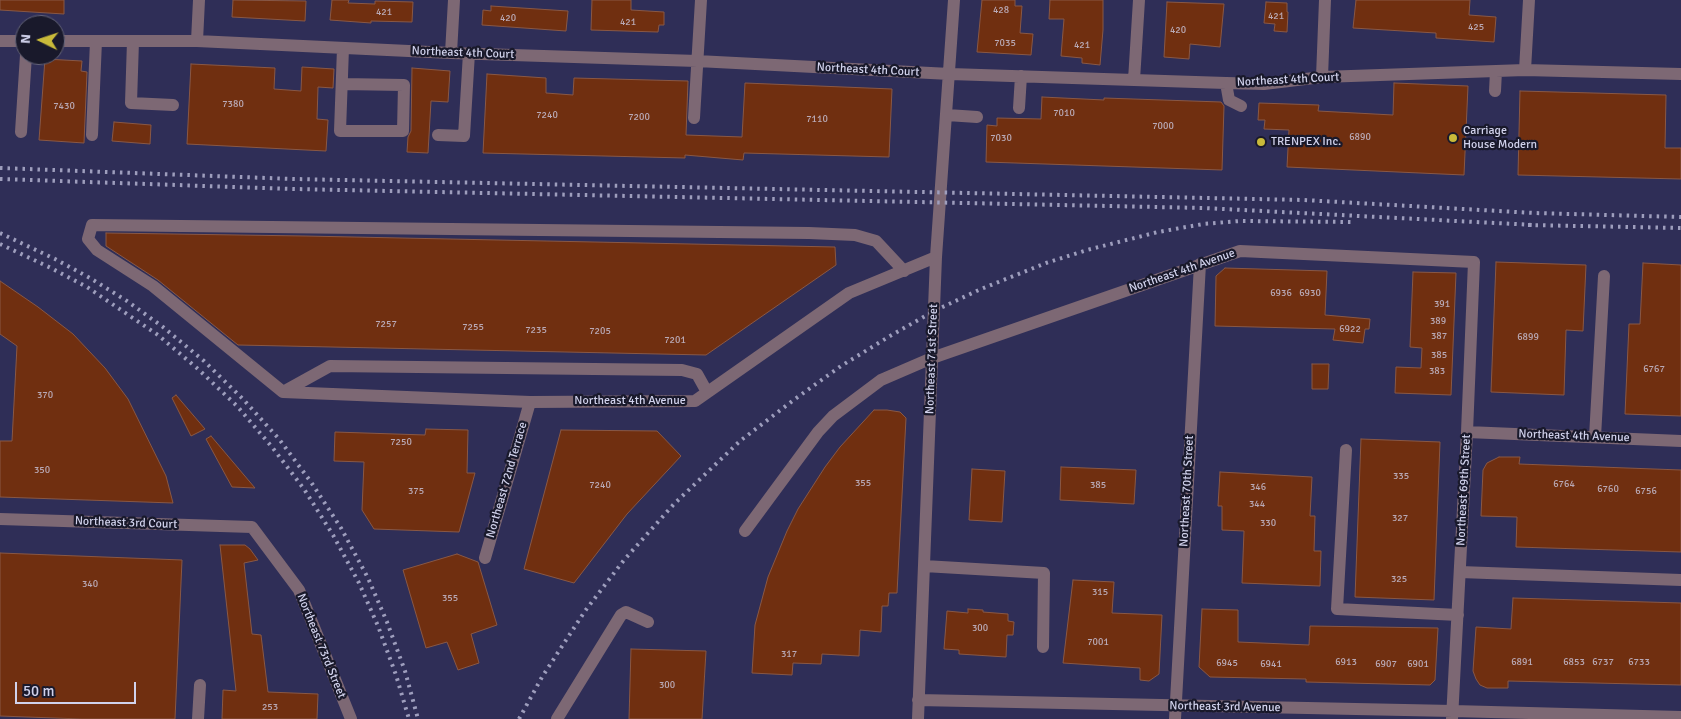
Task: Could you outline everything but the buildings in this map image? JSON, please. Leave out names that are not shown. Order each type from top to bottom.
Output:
[{"type":"street","points":[[197,41],[199,0]]},
{"type":"street","points":[[451,53],[454,0]]},
{"type":"street","points":[[694,118],[701,0]]},
{"type":"street","name":"Northeast 71st Street","points":[[918,719],[936,257],[954,0]]},
{"type":"street","points":[[1134,80],[1139,0]]},
{"type":"street","points":[[1322,78],[1325,0]]},
{"type":"street","points":[[1525,70],[1529,0]]},
{"type":"street","points":[[0,41],[15,41]]},
{"type":"street","name":"Northeast 4th Court","points":[[65,41],[197,41],[451,53],[697,61],[950,74],[1264,84],[1322,78],[1525,70],[1681,74]]},
{"type":"street","points":[[92,135],[96,41]]},
{"type":"street","points":[[133,41],[131,103],[173,105]]},
{"type":"street","points":[[342,84],[404,85],[403,131],[340,131],[343,48]]},
{"type":"street","points":[[438,135],[464,136],[468,53]]},
{"type":"street","points":[[21,132],[25,65]]},
{"type":"street","points":[[1495,91],[1496,71]]},
{"type":"street","points":[[1019,108],[1021,76]]},
{"type":"street","points":[[1226,83],[1229,100],[1240,106]]},
{"type":"street","points":[[947,115],[977,117]]},
{"type":"street","points":[[707,392],[696,374],[682,370],[330,366],[283,392],[153,286],[97,250],[88,239],[92,225],[809,233],[855,235],[876,242],[904,271]]},
{"type":"street","name":"Northeast 4th Avenue","points":[[745,531],[818,432],[833,416],[881,380],[932,358],[1240,250],[1474,262]]},
{"type":"street","name":"Northeast 4th Avenue","points":[[283,392],[530,402],[695,401],[849,293],[936,257]]},
{"type":"street","name":"Northeast 69th Street","points":[[1452,715],[1474,262]]},
{"type":"street","name":"Northeast 70th Street","points":[[1175,719],[1200,264]]},
{"type":"street","points":[[1595,437],[1604,276]]},
{"type":"street","name":"Northeast 72nd Terrace","points":[[485,558],[530,402]]},
{"type":"street","name":"Northeast 4th Avenue","points":[[1467,432],[1681,440]]},
{"type":"street","points":[[1346,450],[1337,609],[1458,615]]},
{"type":"street","name":"Northeast 3rd Court","points":[[0,519],[252,527]]},
{"type":"street","name":"Northeast 73rd Street","points":[[252,527],[298,590],[351,719]]},
{"type":"street","points":[[924,566],[1044,573],[1043,647]]},
{"type":"street","points":[[1460,572],[1681,580]]},
{"type":"street","points":[[557,719],[621,615],[626,612],[648,622]]},
{"type":"street","points":[[198,719],[200,685]]},
{"type":"street","name":"Northeast 3rd Avenue","points":[[918,700],[1452,715],[1681,717]]},
{"type":"railway","points":[[0,168],[294,179],[1304,200],[1534,213],[1681,217]]},
{"type":"railway","points":[[0,179],[294,189],[1204,208],[1534,225]]},
{"type":"railway","points":[[519,719],[542,677],[585,611],[624,560],[674,504],[740,441],[841,366],[890,336],[934,311],[981,289],[1046,263],[1087,250],[1158,232],[1203,224],[1240,221],[1353,222]]},
{"type":"railway","points":[[1528,225],[1681,228]]},
{"type":"railway","points":[[0,233],[90,278],[127,301],[163,327],[204,361],[243,399],[279,439],[311,482],[341,528],[368,578],[405,671],[418,719]]},
{"type":"railway","points":[[0,244],[87,287],[158,335],[237,406],[304,489],[333,535],[359,583],[378,626],[396,675],[409,719]]},
{"type":"place","name":"Carriage House Modern","points":[[1453,138]]},
{"type":"place","name":"TRENPEX Inc.","points":[[1261,142]]}]
